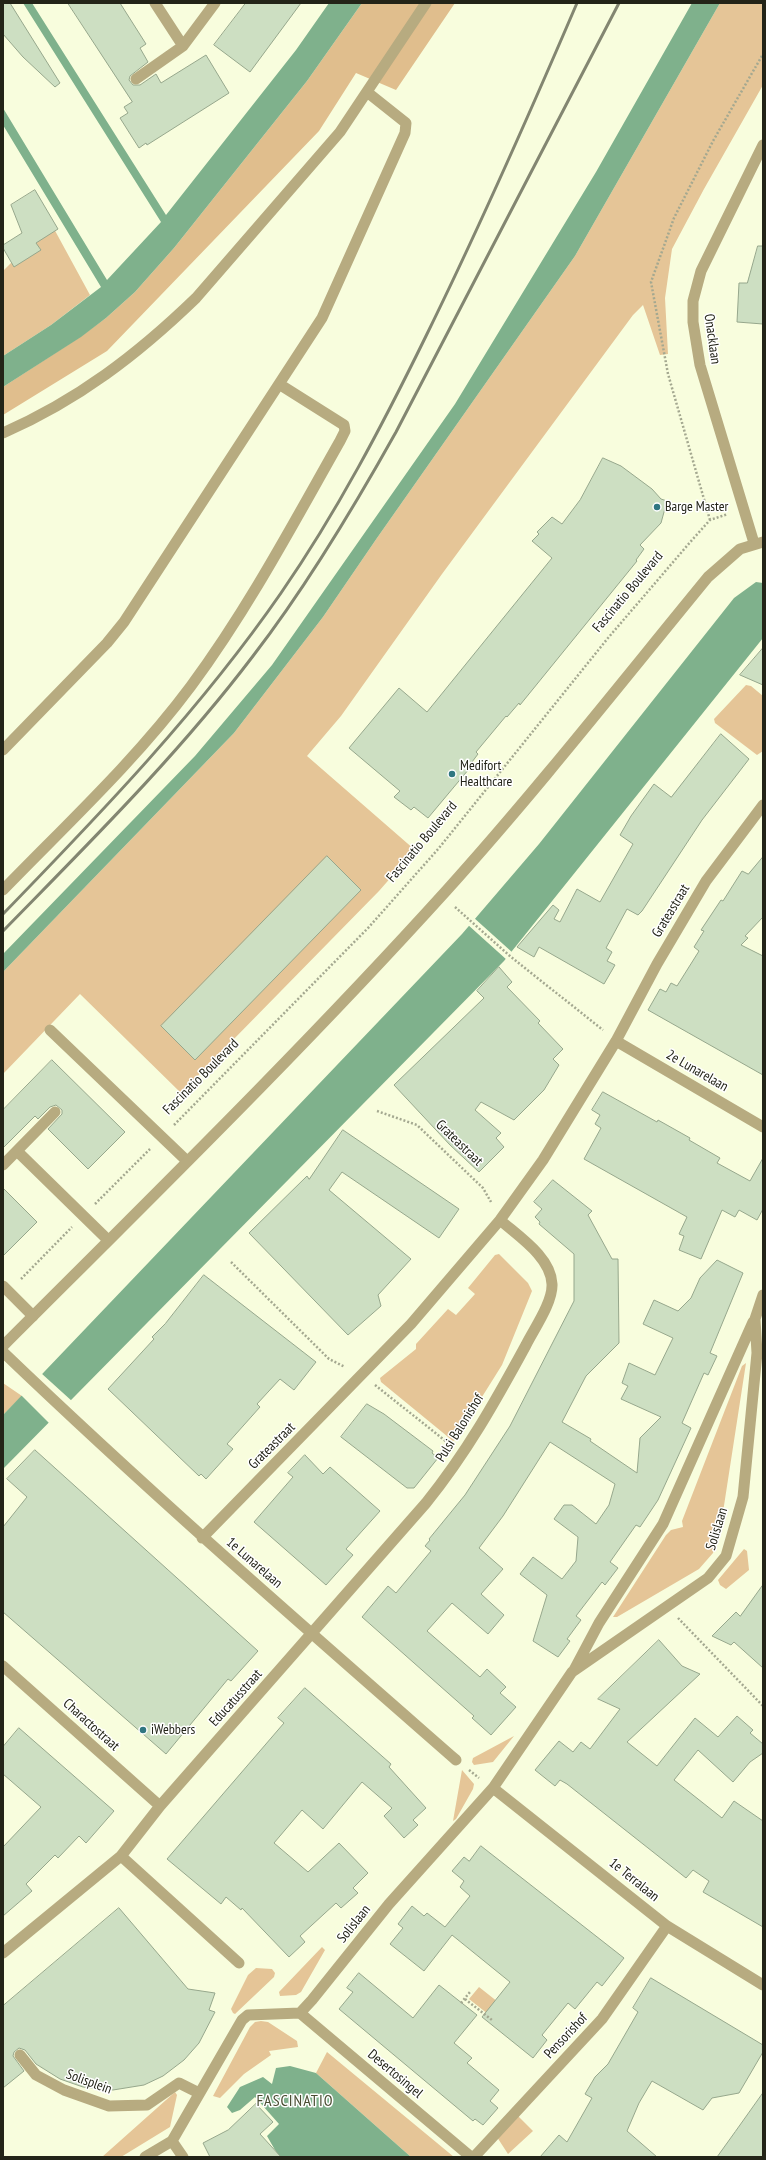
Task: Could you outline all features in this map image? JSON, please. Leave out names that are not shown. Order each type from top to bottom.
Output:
[{"type":"street","points":[[155,3],[183,46]]},
{"type":"street","points":[[136,79],[183,46],[216,3]]},
{"type":"street","points":[[3,433],[60,405],[112,371],[173,320],[196,298],[340,132],[426,3]]},
{"type":"street","points":[[3,750],[107,643],[124,622],[328,306],[405,133],[406,123],[367,92]]},
{"type":"street","name":"Onacklaan","points":[[759,543],[742,508],[700,365],[693,322],[693,301],[701,271],[763,146]]},
{"type":"street","points":[[3,890],[128,762],[191,685],[225,637],[268,568],[340,441],[345,431],[344,425],[279,384]]},
{"type":"street","points":[[3,1346],[292,1054],[447,889],[525,801],[708,577],[740,549],[759,543]]},
{"type":"street","name":"Grateastraat","points":[[202,1538],[362,1376],[416,1319],[500,1220],[543,1160],[616,1041],[692,903],[706,881],[763,805]]},
{"type":"street","name":"Fascinatio Boulevard","points":[[50,1030],[187,1161]]},
{"type":"street","name":"2e Lunarelaan","points":[[616,1041],[763,1127]]},
{"type":"street","points":[[3,1165],[55,1112]]},
{"type":"street","points":[[17,1150],[108,1240]]},
{"type":"street","name":"Pulsi Balonishof","points":[[312,1634],[426,1503],[463,1454],[483,1422],[544,1310],[552,1285],[550,1273],[536,1253],[500,1220]]},
{"type":"street","points":[[6,1289],[33,1316]]},
{"type":"street","name":"Solislaan","points":[[300,2013],[389,1904],[493,1788],[572,1672],[599,1623],[663,1524],[755,1319],[763,1295]]},
{"type":"street","name":"Solislaan","points":[[572,1672],[708,1578],[726,1556],[743,1496],[757,1353],[755,1319]]},
{"type":"street","name":"1e Lunarelaan","points":[[3,1352],[72,1419],[202,1538],[456,1760]]},
{"type":"street","name":"Educatusstraat","points":[[3,1952],[121,1856],[160,1806],[312,1634]]},
{"type":"street","name":"Charactostraat","points":[[3,1666],[160,1806]]},
{"type":"street","name":"1e Terralaan","points":[[493,1788],[667,1926],[763,1985]]},
{"type":"street","points":[[121,1856],[239,1963]]},
{"type":"street","name":"Pensorishof","points":[[472,2157],[602,2019],[667,1926]]},
{"type":"street","points":[[145,2157],[172,2141],[242,2020],[248,2015],[300,2013]]},
{"type":"street","name":"Desertosingel","points":[[300,2013],[472,2157]]},
{"type":"street","name":"Solisplein","points":[[20,2055],[36,2075],[64,2090],[109,2106],[147,2105],[179,2083],[199,2093]]},
{"type":"street","points":[[172,2141],[183,2157]]},
{"type":"path","points":[[710,520],[668,374],[650,282],[674,218],[713,141],[763,54]]},
{"type":"path","name":"Fascinatio Boulevard","points":[[6,1289],[84,1216],[369,927],[440,848],[608,638],[710,520],[742,508]]},
{"type":"path","points":[[457,909],[511,957],[616,1041]]},
{"type":"path","name":"Grateastraat","points":[[377,1111],[417,1125],[422,1129],[483,1188],[500,1220]]},
{"type":"path","points":[[231,1262],[329,1359],[362,1376],[463,1454]]},
{"type":"path","points":[[667,1606],[763,1706]]},
{"type":"path","points":[[456,1760],[493,1788]]},
{"type":"path","points":[[461,2003],[470,1992]]},
{"type":"path","points":[[465,1999],[492,2020]]},
{"type":"shaded area","points":[[23,3],[32,3],[166,215],[296,50],[329,3],[362,3],[307,81],[174,248],[135,292],[106,318],[81,337],[3,387],[3,356],[51,325],[101,287],[3,125],[3,108],[107,280],[161,222]]},
{"type":"shaded area","points":[[362,3],[455,3],[396,90],[356,73],[319,131],[107,351],[3,415],[3,387],[80,337],[106,318],[135,292],[174,248],[307,81]]},
{"type":"shaded area","points":[[692,3],[720,3],[575,256],[323,617],[234,733],[3,972],[3,954],[195,756],[272,665],[455,404],[596,172]]},
{"type":"shaded area","points":[[720,3],[763,3],[763,85],[672,249],[665,298],[668,354],[660,355],[643,305],[633,315],[442,574],[341,716],[307,756],[415,850],[379,891],[181,1093],[80,994],[3,1074],[3,972],[234,733],[323,617],[575,256]]},
{"type":"shaded area","points":[[53,227],[90,295],[51,325],[3,356],[3,271],[32,242]]},
{"type":"shaded area","points":[[756,582],[763,583],[763,638],[504,961],[3,1469],[3,1415],[462,934],[539,844],[734,598]]},
{"type":"shaded area","points":[[746,685],[751,686],[763,696],[763,751],[757,755],[715,723],[714,719]]},
{"type":"shaded area","points":[[499,1254],[528,1283],[532,1291],[502,1365],[453,1441],[381,1382],[380,1378],[416,1349],[416,1344],[448,1309],[456,1315],[475,1294],[468,1288],[495,1255]]},
{"type":"shaded area","points":[[746,1363],[721,1525],[713,1553],[699,1569],[617,1617],[613,1617],[666,1535],[671,1530],[683,1527],[682,1521],[742,1366]]},
{"type":"shaded area","points":[[3,1383],[22,1396],[3,1415]]},
{"type":"shaded area","points":[[744,1549],[747,1551],[749,1570],[726,1589],[720,1585],[718,1580]]},
{"type":"shaded area","points":[[514,1736],[493,1762],[474,1765],[472,1762],[473,1758]]},
{"type":"shaded area","points":[[462,1770],[474,1784],[473,1789],[456,1819],[453,1821]]},
{"type":"shaded area","points":[[322,1947],[325,1950],[301,1992],[296,1995],[280,1996],[279,1992]]},
{"type":"shaded area","points":[[256,1968],[272,1969],[275,1973],[274,1977],[235,2014],[231,2009],[248,1975]]},
{"type":"shaded area","points":[[479,1987],[503,2006],[493,2018],[469,1999]]},
{"type":"shaded area","points":[[255,2022],[268,2022],[297,2041],[298,2047],[269,2051],[271,2055],[244,2074],[220,2098],[213,2096],[250,2027]]},
{"type":"shaded area","points":[[327,2052],[454,2157],[411,2157],[316,2073]]},
{"type":"shaded area","points":[[290,2066],[316,2073],[411,2157],[279,2157],[267,2136],[279,2124],[255,2097],[240,2110],[232,2113],[227,2107],[240,2087],[263,2077],[272,2084],[276,2068]]},
{"type":"shaded area","points":[[175,2092],[177,2095],[170,2127],[121,2157],[102,2157]]},
{"type":"shaded area","points":[[516,2114],[533,2131],[508,2154],[495,2134]]},
{"type":"pier","points":[[473,917],[513,953],[507,960],[467,924]]},
{"type":"pier","points":[[41,1373],[73,1402],[50,1424],[20,1394]]},
{"type":"building","points":[[3,3],[10,3],[60,83],[55,87],[23,57],[3,34]]},
{"type":"building","points":[[68,3],[120,3],[146,44],[140,48],[148,62],[130,76],[129,80],[133,85],[140,85],[156,74],[161,83],[206,55],[229,93],[147,145],[146,143],[139,148],[120,118],[128,113],[124,107],[132,102]]},
{"type":"building","points":[[246,3],[301,3],[250,72],[214,45]]},
{"type":"building","points":[[35,190],[58,229],[36,243],[41,250],[14,267],[3,248],[3,245],[22,233],[11,205]]},
{"type":"building","points":[[758,246],[763,246],[763,324],[737,322],[739,283],[747,283]]},
{"type":"building","points":[[603,458],[621,466],[652,489],[661,499],[667,501],[661,523],[640,545],[644,549],[636,560],[637,561],[520,705],[519,703],[507,717],[506,716],[476,752],[478,754],[472,762],[474,763],[428,818],[414,807],[411,810],[394,797],[400,791],[349,748],[399,688],[427,712],[552,558],[532,541],[539,534],[537,532],[552,517],[562,524],[580,500]]},
{"type":"building","points":[[763,648],[763,685],[740,675]]},
{"type":"building","points":[[721,734],[749,759],[702,820],[642,911],[638,915],[627,909],[606,948],[612,952],[607,961],[615,965],[604,984],[539,947],[534,957],[517,947],[553,905],[559,910],[554,919],[560,922],[577,889],[600,902],[633,844],[620,835],[631,816],[654,784],[671,797]]},
{"type":"building","points":[[327,856],[361,890],[195,1060],[161,1026]]},
{"type":"building","points":[[763,857],[763,917],[745,936],[748,938],[741,945],[763,956],[763,1075],[648,1010],[660,989],[666,992],[671,983],[677,986],[699,951],[694,947],[704,931],[701,930],[721,900],[723,901],[742,871],[748,874]]},
{"type":"building","points":[[499,967],[512,982],[507,987],[540,1021],[538,1023],[563,1049],[553,1059],[559,1065],[544,1090],[514,1120],[481,1102],[475,1110],[501,1133],[496,1138],[504,1147],[479,1172],[450,1145],[394,1085],[484,998],[477,991]]},
{"type":"building","points":[[52,1060],[125,1132],[88,1169],[48,1129],[62,1114],[62,1110],[56,1105],[50,1107],[38,1119],[35,1116],[3,1148],[3,1110]]},
{"type":"building","points":[[603,1092],[657,1122],[658,1120],[690,1138],[689,1140],[720,1158],[717,1163],[750,1181],[763,1158],[763,1209],[757,1220],[739,1210],[735,1217],[722,1210],[701,1259],[679,1250],[684,1236],[679,1234],[687,1217],[584,1159],[601,1128],[595,1124],[600,1115],[592,1110]]},
{"type":"building","points":[[343,1130],[459,1209],[439,1238],[342,1172],[329,1190],[411,1259],[378,1295],[381,1306],[348,1335],[249,1233],[307,1176],[309,1179]]},
{"type":"building","points":[[553,1180],[592,1211],[588,1215],[612,1259],[618,1259],[619,1343],[586,1376],[562,1422],[591,1439],[590,1441],[637,1473],[640,1438],[661,1417],[621,1399],[628,1386],[622,1383],[629,1363],[655,1375],[673,1338],[643,1324],[654,1300],[678,1311],[691,1298],[700,1278],[717,1260],[743,1273],[710,1353],[717,1356],[708,1375],[704,1373],[682,1423],[691,1428],[658,1500],[640,1527],[636,1525],[610,1562],[618,1568],[605,1585],[602,1582],[576,1616],[581,1620],[567,1639],[570,1641],[558,1657],[533,1641],[547,1595],[520,1574],[533,1557],[562,1579],[576,1561],[578,1537],[554,1519],[564,1505],[572,1505],[596,1524],[609,1505],[615,1484],[550,1442],[503,1516],[479,1548],[503,1569],[481,1594],[504,1615],[488,1634],[452,1603],[427,1631],[480,1677],[487,1669],[506,1687],[500,1693],[516,1707],[491,1735],[472,1718],[474,1716],[362,1617],[388,1586],[396,1593],[431,1551],[425,1546],[430,1540],[429,1539],[465,1495],[510,1426],[574,1301],[574,1254],[539,1224],[540,1222],[535,1217],[542,1209],[534,1202]]},
{"type":"building","points":[[3,1188],[37,1222],[3,1256]]},
{"type":"building","points":[[204,1275],[316,1362],[294,1390],[280,1379],[257,1404],[260,1407],[227,1444],[233,1449],[206,1479],[201,1474],[199,1476],[108,1389],[154,1339],[152,1337],[165,1324]]},
{"type":"building","points":[[367,1404],[384,1414],[433,1451],[432,1453],[438,1458],[414,1488],[407,1488],[341,1437]]},
{"type":"building","points":[[35,1450],[258,1651],[231,1681],[228,1679],[166,1754],[3,1612],[3,1527],[27,1497],[7,1479]]},
{"type":"building","points":[[305,1455],[323,1474],[330,1467],[380,1511],[346,1549],[353,1555],[326,1585],[254,1522],[293,1477],[288,1473]]},
{"type":"building","points":[[763,1585],[763,1668],[734,1642],[731,1645],[712,1636],[736,1612],[740,1616]]},
{"type":"building","points":[[659,1640],[682,1666],[700,1674],[627,1742],[657,1766],[695,1718],[718,1737],[737,1716],[753,1730],[750,1733],[763,1744],[763,1753],[750,1762],[733,1782],[698,1750],[674,1780],[722,1818],[734,1801],[763,1821],[763,1927],[703,1892],[709,1881],[693,1870],[686,1878],[567,1784],[560,1780],[555,1786],[535,1770],[559,1741],[573,1752],[581,1742],[590,1749],[620,1709],[598,1699]]},
{"type":"building","points":[[305,1688],[391,1764],[389,1767],[426,1808],[413,1820],[418,1825],[404,1838],[384,1816],[392,1808],[362,1782],[323,1829],[302,1810],[274,1843],[308,1872],[339,1843],[368,1873],[353,1888],[358,1893],[341,1908],[336,1903],[300,1936],[305,1942],[289,1957],[242,1908],[241,1910],[226,1897],[221,1904],[167,1859],[284,1723],[278,1718]]},
{"type":"building","points":[[19,1728],[114,1811],[86,1843],[79,1836],[58,1858],[55,1855],[26,1884],[32,1891],[3,1916],[3,1847],[41,1807],[3,1774],[3,1747]]},
{"type":"building","points":[[481,1846],[624,1958],[602,1986],[597,1982],[575,2009],[568,2003],[542,2035],[547,2040],[533,2058],[482,2017],[510,1982],[452,1935],[424,1971],[390,1944],[403,1928],[398,1924],[412,1906],[424,1916],[427,1913],[445,1927],[470,1896],[460,1887],[464,1881],[452,1871],[464,1857],[469,1861]]},
{"type":"building","points":[[119,1908],[188,1989],[215,1993],[209,2010],[215,2012],[199,2043],[184,2060],[163,2076],[144,2085],[113,2090],[83,2087],[60,2079],[36,2064],[25,2050],[19,2048],[14,2052],[13,2056],[24,2071],[3,2088],[3,2006]]},
{"type":"building","points":[[359,1973],[413,2018],[439,1985],[477,2015],[454,2043],[472,2058],[467,2063],[499,2090],[490,2101],[498,2108],[483,2125],[475,2119],[473,2121],[339,2009],[353,1992],[347,1988]]},
{"type":"building","points":[[651,1978],[763,2045],[763,2052],[739,2093],[712,2098],[703,2110],[652,2081],[639,2103],[627,2131],[657,2157],[540,2157],[559,2135],[567,2142],[592,2098],[585,2094],[595,2077],[608,2064],[638,2012],[633,2008]]},
{"type":"building","points":[[763,2093],[763,2157],[717,2157],[735,2132]]},
{"type":"building","points":[[256,2104],[273,2122],[260,2134],[281,2157],[210,2157],[203,2143],[228,2130]]},
{"type":"railway","points":[[3,914],[77,837],[184,719],[250,636],[302,562],[358,467],[426,336],[504,170],[577,3]]},
{"type":"railway","points":[[3,931],[68,865],[164,763],[224,693],[253,656],[311,575],[363,490],[396,432],[619,3]]},
{"type":"place","name":"Barge Master","points":[[657,507]]},
{"type":"place","name":"Medifort Healthcare","points":[[452,774]]},
{"type":"place","name":"iWebbers","points":[[143,1730]]},
{"type":"district","name":"FASCINATIO","points":[[295,2101]]}]
